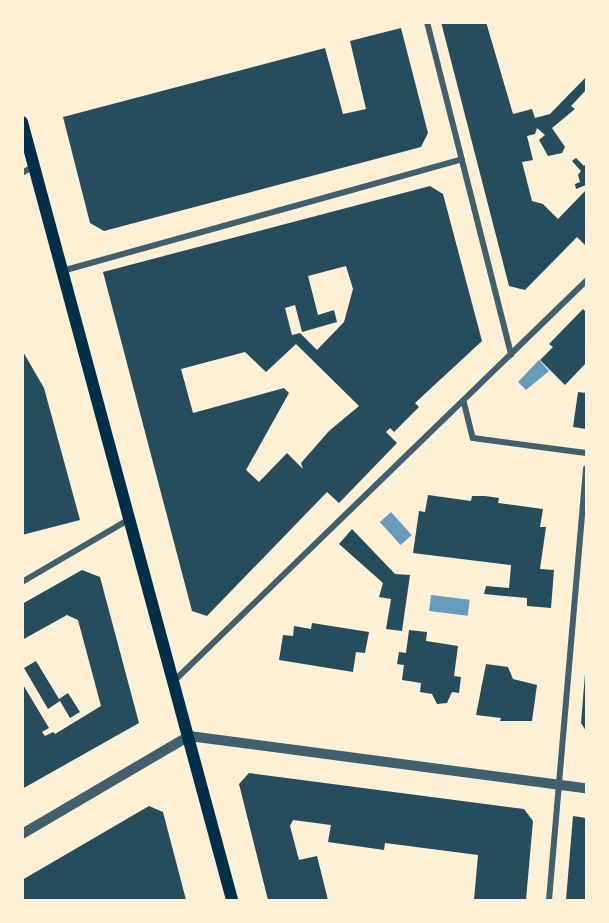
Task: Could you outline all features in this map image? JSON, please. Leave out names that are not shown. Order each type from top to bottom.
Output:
[{"type":"main road","points":[[22,122],[232,900]]},
{"type":"street","points":[[427,22],[511,355]]},
{"type":"street","points":[[62,271],[462,159]]},
{"type":"street","points":[[22,173],[34,166]]},
{"type":"street","points":[[174,681],[464,403],[586,281]]},
{"type":"street","points":[[464,403],[473,438],[586,453]]},
{"type":"street","points":[[549,900],[586,470]]},
{"type":"street","points":[[22,582],[131,519]]},
{"type":"street","points":[[22,834],[189,736],[586,788]]},
{"type":"water","points":[[539,360],[549,371],[526,390],[518,382]]},
{"type":"water","points":[[391,512],[412,535],[401,545],[380,522]]},
{"type":"water","points":[[431,595],[470,600],[468,616],[429,611]]},
{"type":"building","points":[[441,22],[486,22],[513,114],[532,109],[535,118],[550,114],[586,77],[586,90],[571,106],[575,109],[552,128],[565,147],[562,153],[548,156],[539,140],[545,135],[537,128],[535,134],[527,136],[533,160],[522,162],[532,201],[543,204],[558,219],[586,190],[586,246],[577,237],[525,290],[509,286]]},
{"type":"building","points":[[401,28],[428,133],[421,147],[104,231],[90,223],[63,117],[325,48],[343,114],[366,109],[350,41]]},
{"type":"building","points":[[576,158],[584,166],[586,163],[586,185],[576,189],[575,184],[580,182],[578,175],[581,171],[572,161]]},
{"type":"building","points":[[430,186],[443,194],[482,341],[415,403],[419,407],[394,432],[390,428],[386,432],[397,443],[339,503],[327,492],[207,616],[192,611],[103,272]],"holes":[[[346,266],[353,289],[344,322],[317,350],[300,333],[292,335],[285,308],[295,305],[302,332],[337,322],[334,310],[318,315],[308,276]],[[296,344],[359,406],[329,431],[301,463],[303,469],[287,453],[259,482],[246,470],[289,393],[284,388],[193,413],[181,369],[245,352],[266,372]]]},
{"type":"building","points":[[583,309],[586,312],[586,363],[565,385],[540,360],[553,347],[549,344]]},
{"type":"building","points":[[22,350],[44,388],[80,520],[22,535]]},
{"type":"building","points":[[578,392],[586,393],[586,429],[573,427]]},
{"type":"building","points":[[428,495],[471,501],[472,496],[485,496],[499,498],[498,503],[543,509],[540,527],[546,527],[540,569],[554,570],[551,608],[527,606],[527,598],[484,594],[486,586],[509,588],[511,565],[413,553],[419,511],[425,512]]},
{"type":"building","points":[[352,529],[395,574],[410,575],[402,631],[386,629],[391,599],[379,597],[383,583],[339,544]]},
{"type":"building","points":[[82,570],[100,577],[139,723],[22,789],[22,683],[49,728],[42,732],[45,736],[53,732],[55,734],[101,706],[78,620],[67,615],[22,640],[22,604]]},
{"type":"building","points":[[312,623],[369,632],[365,653],[356,652],[353,672],[279,660],[283,635],[293,636],[294,626],[311,629]]},
{"type":"building","points":[[409,630],[427,632],[426,641],[458,646],[454,676],[461,677],[459,693],[452,692],[447,703],[437,704],[432,694],[420,692],[421,683],[402,680],[404,665],[397,664],[399,652],[406,653]]},
{"type":"building","points":[[36,661],[59,699],[68,693],[80,712],[70,718],[60,701],[48,709],[24,668]]},
{"type":"building","points":[[486,664],[508,667],[513,679],[537,685],[532,721],[500,721],[501,718],[476,715]]},
{"type":"building","points":[[586,674],[586,731],[581,723]]},
{"type":"building","points":[[249,773],[524,809],[533,821],[526,900],[474,900],[478,855],[385,843],[384,850],[328,842],[331,825],[293,820],[290,826],[299,860],[317,856],[328,900],[268,900],[239,784]]},
{"type":"building","points":[[149,806],[163,812],[186,900],[22,900],[22,880]]},
{"type":"building","points":[[573,816],[586,818],[586,900],[566,900]]}]
